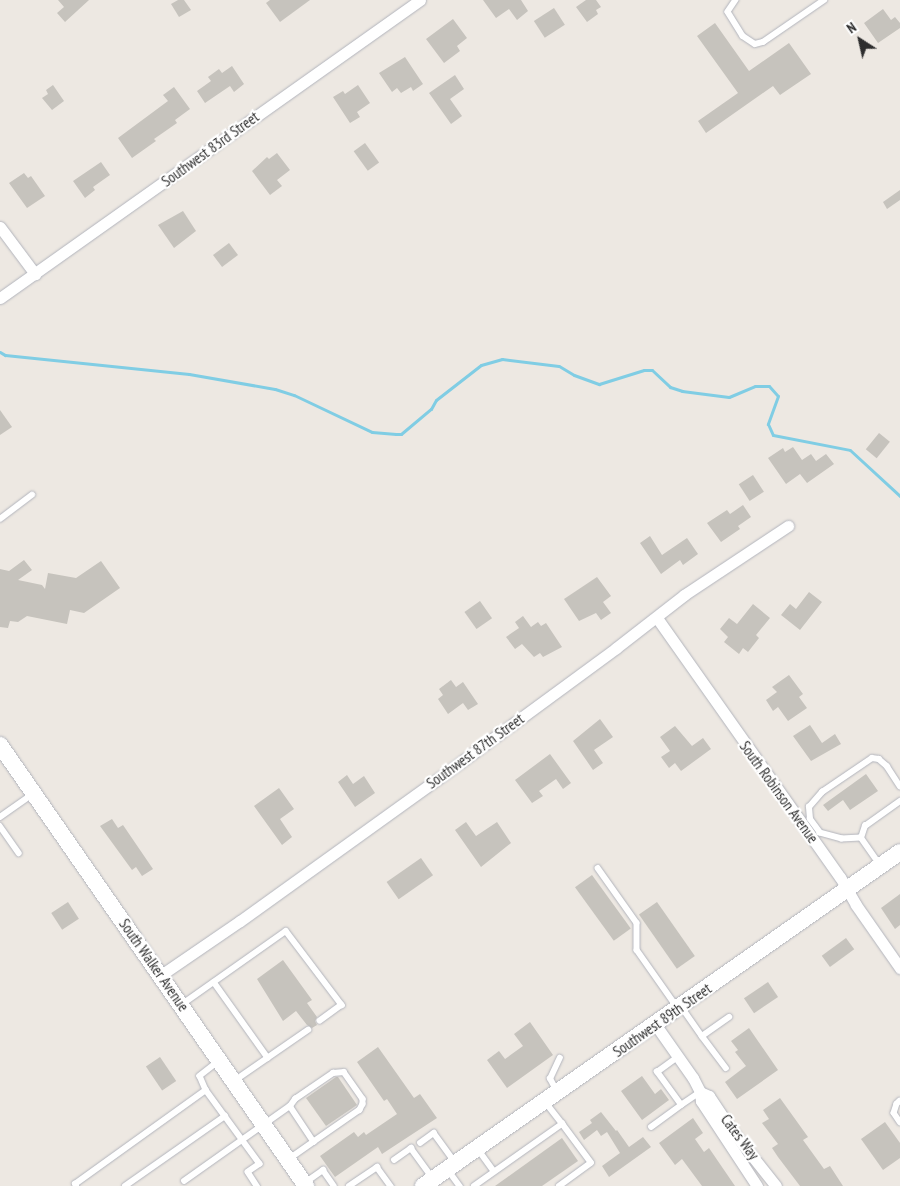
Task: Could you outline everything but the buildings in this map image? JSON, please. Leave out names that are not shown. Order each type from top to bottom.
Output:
[{"type":"main road","name":"South Walker Avenue","points":[[0,745],[305,1185]]},
{"type":"main road","name":"Southwest 89th Street","points":[[428,1183],[552,1098],[900,852]]},
{"type":"street","name":"Southwest 83rd Street","points":[[0,298],[420,0]]},
{"type":"street","points":[[0,227],[35,274]]},
{"type":"street","name":"Southwest 87th Street","points":[[161,975],[240,921],[657,618],[684,595],[788,526]]},
{"type":"street","name":"South Robinson Avenue","points":[[657,618],[847,889],[900,968]]},
{"type":"street","name":"Cates Way","points":[[655,1024],[700,1092],[702,1101],[776,1186]]},
{"type":"street","name":"Cates Way","points":[[730,1135],[757,1186]]},
{"type":"lane","points":[[736,0],[728,12],[743,36],[755,44],[763,42],[824,0]]},
{"type":"lane","points":[[0,519],[32,495]]},
{"type":"lane","points":[[861,838],[842,839],[824,836],[808,814],[811,802],[872,758],[879,759],[887,766],[900,786]]},
{"type":"lane","points":[[0,817],[34,793]]},
{"type":"lane","points":[[861,838],[865,826],[900,800]]},
{"type":"lane","points":[[0,826],[19,853]]},
{"type":"lane","points":[[861,838],[880,866]]},
{"type":"lane","points":[[598,868],[636,923],[637,950],[726,1068]]},
{"type":"lane","points":[[182,1005],[286,931],[342,1005],[320,1021]]},
{"type":"lane","points":[[214,982],[268,1058]]},
{"type":"lane","points":[[702,1036],[729,1016]]},
{"type":"lane","points":[[234,1081],[308,1030]]},
{"type":"lane","points":[[678,1057],[657,1072],[681,1105]]},
{"type":"lane","points":[[558,1186],[591,1163],[562,1124],[552,1098],[550,1079],[560,1058]]},
{"type":"lane","points":[[220,1060],[200,1076],[206,1090],[260,1164],[248,1172],[257,1186]]},
{"type":"lane","points":[[184,1181],[290,1106],[295,1099],[338,1071],[344,1072],[363,1099],[360,1110],[288,1160]]},
{"type":"lane","points":[[76,1186],[75,1184],[206,1090]]},
{"type":"lane","points":[[651,1126],[700,1092]]},
{"type":"lane","points":[[900,1101],[894,1113],[900,1122]]},
{"type":"lane","points":[[290,1106],[314,1142]]},
{"type":"lane","points":[[126,1186],[224,1116]]},
{"type":"lane","points":[[474,1186],[562,1124]]},
{"type":"lane","points":[[420,1143],[434,1133],[452,1166],[460,1186]]},
{"type":"lane","points":[[394,1160],[411,1148],[428,1183]]},
{"type":"lane","points":[[478,1148],[494,1171]]},
{"type":"lane","points":[[349,1186],[378,1167],[391,1186]]},
{"type":"lane","points":[[305,1185],[323,1170],[334,1186]]},
{"type":"waterway","points":[[0,352],[5,355],[189,374],[275,389],[294,395],[372,432],[396,434],[401,434],[431,409],[436,400],[481,365],[502,359],[559,366],[574,375],[599,384],[644,370],[652,370],[670,387],[682,391],[729,397],[755,386],[769,386],[778,396],[768,424],[773,435],[850,450],[900,496]]}]
